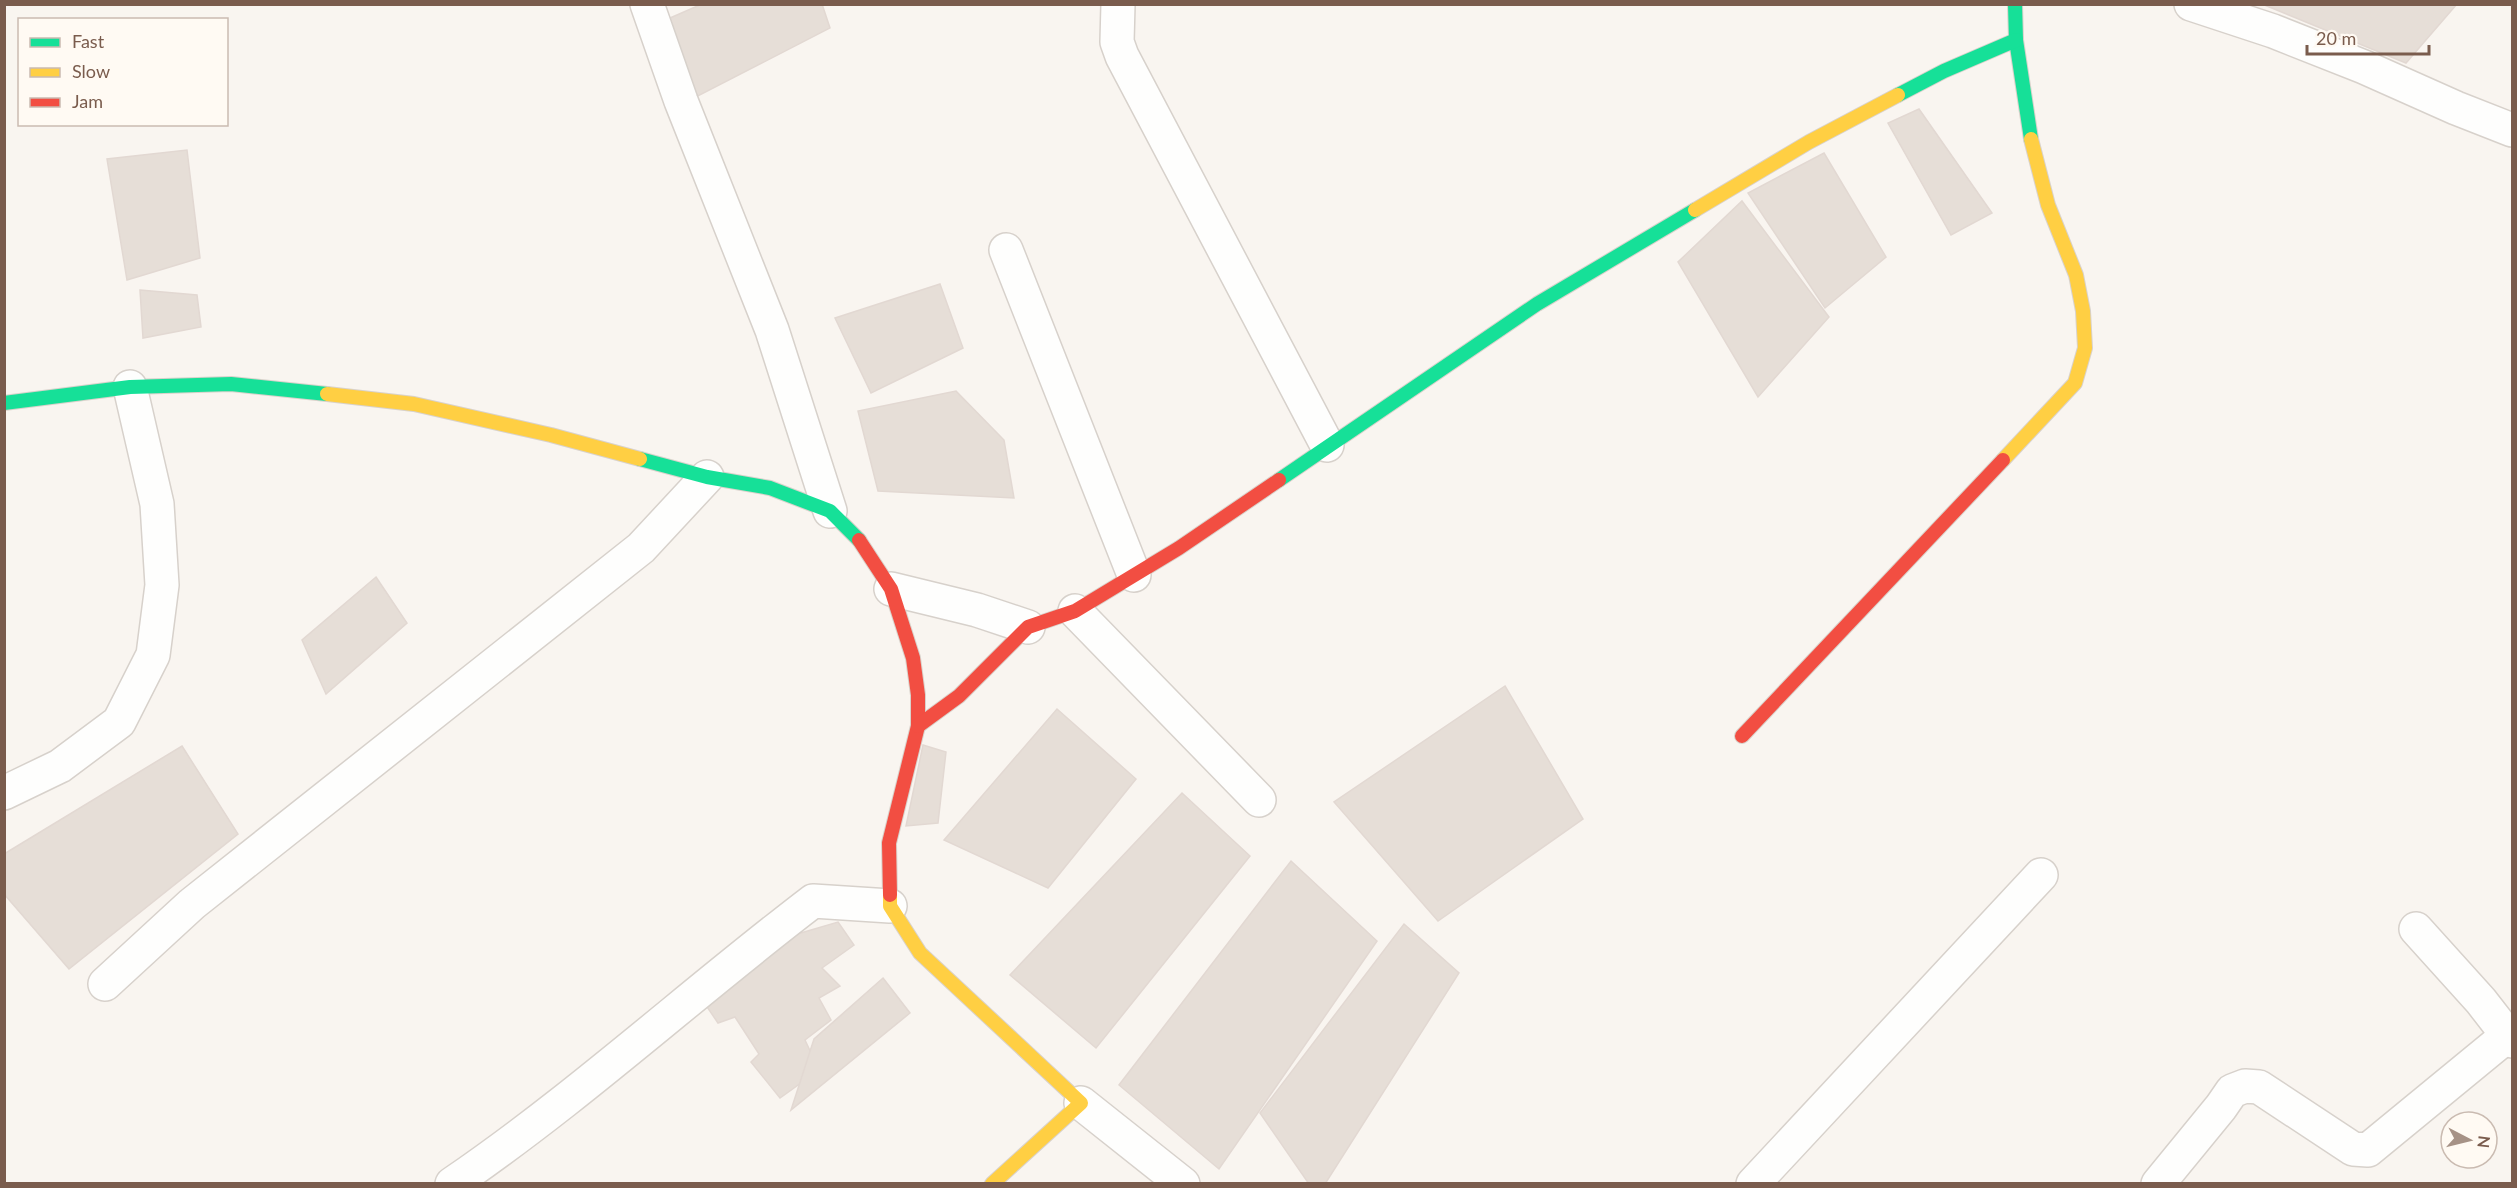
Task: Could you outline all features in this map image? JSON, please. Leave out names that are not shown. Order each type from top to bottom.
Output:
[{"type":"street","points":[[647,4],[681,101],[772,330],[830,511]]},
{"type":"street","points":[[1118,4],[1117,42],[1122,56],[1327,445]]},
{"type":"street","points":[[1742,736],[2075,383],[2085,348],[2083,311],[2076,275],[2048,205],[2030,133],[2016,40],[2015,4]]},
{"type":"street","points":[[2191,4],[2364,67],[2512,130]]},
{"type":"street","points":[[918,726],[959,696],[1028,627],[1075,611],[1179,548],[1537,304],[1736,184],[1906,90],[2016,40]]},
{"type":"street","points":[[1006,250],[1134,575]]},
{"type":"street","points":[[4,403],[130,387],[231,384],[414,404],[551,435],[708,477],[770,488],[830,511],[864,546],[891,589],[913,658],[918,695],[918,726],[889,843],[890,906],[920,953],[1081,1103],[1182,1184]]},
{"type":"street","points":[[4,793],[60,766],[119,722],[153,655],[162,585],[157,504],[130,387]]},
{"type":"street","points":[[105,984],[192,904],[499,663],[641,548],[708,477]]},
{"type":"street","points":[[891,589],[977,610],[1028,627]]},
{"type":"street","points":[[1075,611],[1259,800]]},
{"type":"street","points":[[1753,1184],[2041,875]]},
{"type":"street","points":[[452,1184],[517,1139],[735,960],[813,901],[890,906]]},
{"type":"street","points":[[2158,1184],[2232,1091],[2246,1086],[2259,1087],[2354,1149],[2368,1150],[2510,1038],[2416,929]]},
{"type":"street","points":[[992,1184],[1081,1103]]},
{"type":"building","points":[[702,4],[822,4],[830,28],[692,99],[670,18]]},
{"type":"building","points":[[2262,4],[2457,4],[2406,63]]},
{"type":"building","points":[[1919,109],[1992,213],[1951,235],[1888,123]]},
{"type":"building","points":[[187,150],[200,258],[127,280],[107,159]]},
{"type":"building","points":[[1824,153],[1886,257],[1825,308],[1748,193]]},
{"type":"building","points":[[1742,201],[1829,317],[1758,397],[1678,262]]},
{"type":"building","points":[[940,284],[963,348],[871,393],[835,318]]},
{"type":"building","points":[[140,290],[197,295],[201,327],[143,338]]},
{"type":"building","points":[[956,391],[1004,440],[1014,498],[878,491],[858,411]]},
{"type":"building","points":[[376,577],[407,623],[326,694],[302,640]]},
{"type":"building","points":[[1505,686],[1583,819],[1438,921],[1334,802]]},
{"type":"building","points":[[1057,709],[1136,779],[1048,888],[944,840]]},
{"type":"building","points":[[923,745],[946,752],[938,823],[906,826]]},
{"type":"building","points":[[182,746],[238,834],[69,969],[4,894],[4,854]]},
{"type":"building","points":[[1182,793],[1250,856],[1096,1048],[1010,975]]},
{"type":"building","points":[[1291,861],[1377,941],[1219,1169],[1119,1085]]},
{"type":"building","points":[[838,922],[854,945],[822,968],[840,986],[819,998],[831,1020],[805,1040],[819,1070],[780,1098],[751,1062],[759,1054],[735,1017],[718,1023],[703,1001],[794,935]]},
{"type":"building","points":[[1404,924],[1459,973],[1325,1184],[1309,1184],[1260,1113]]},
{"type":"building","points":[[883,978],[910,1013],[791,1110],[814,1039]]},
{"type":"traffic: fast","points":[[2015,4],[2016,40],[2031,139]]},
{"type":"traffic: fast","points":[[1898,95],[1944,71],[2016,40]]},
{"type":"traffic: fast","points":[[1279,480],[1537,304],[1695,210]]},
{"type":"traffic: fast","points":[[4,403],[130,387],[231,384],[327,394]]},
{"type":"traffic: fast","points":[[640,459],[707,477],[770,488],[830,511],[859,540]]},
{"type":"traffic: slow","points":[[1695,210],[1809,142],[1898,95]]},
{"type":"traffic: slow","points":[[2003,460],[2075,383],[2085,348],[2083,311],[2076,275],[2048,205],[2031,139]]},
{"type":"traffic: slow","points":[[327,394],[414,404],[551,435],[640,459]]},
{"type":"traffic: slow","points":[[890,895],[890,906],[920,953],[1081,1103],[992,1184]]},
{"type":"traffic: jam","points":[[1742,736],[2003,460]]},
{"type":"traffic: jam","points":[[918,726],[959,696],[1028,627],[1075,611],[1179,548],[1279,480]]},
{"type":"traffic: jam","points":[[859,540],[891,589],[913,658],[918,695],[918,726],[889,843],[890,895]]}]
